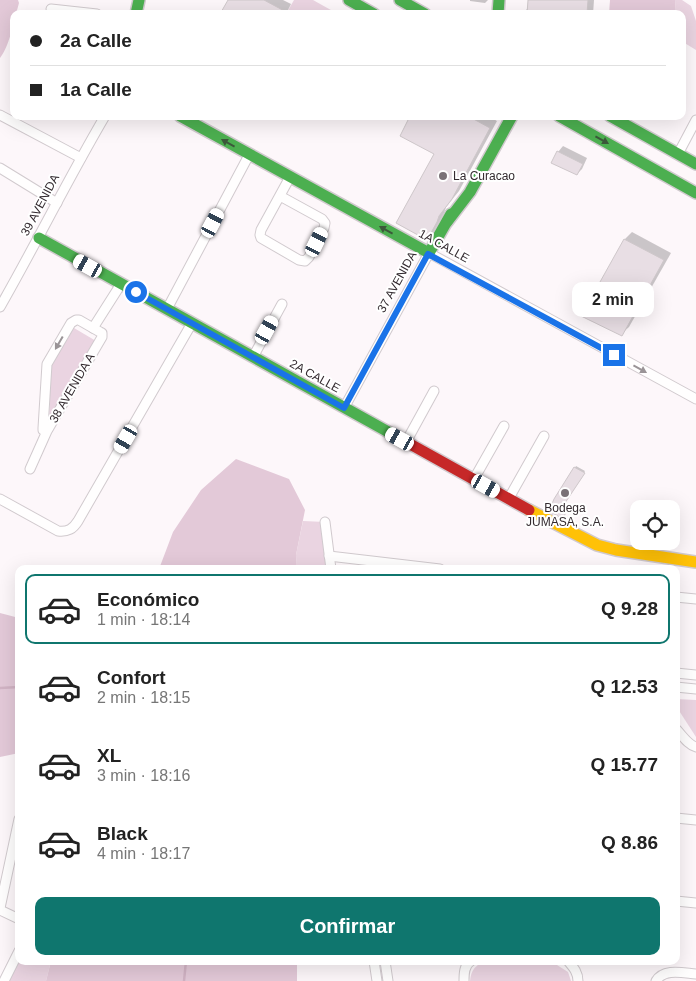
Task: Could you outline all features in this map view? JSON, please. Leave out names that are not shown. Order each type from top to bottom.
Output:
[{"type":"main road","points":[[349,0],[367,10]]},
{"type":"main road","points":[[400,0],[418,10]]},
{"type":"main road","name":"1A CALLE","points":[[187,120],[428,254]]},
{"type":"main road","name":"37 AVENIDA","points":[[428,254],[501,120]]},
{"type":"main road","points":[[447,222],[470,192],[510,120]]},
{"type":"main road","points":[[566,120],[696,193]]},
{"type":"main road","points":[[617,120],[696,164]]},
{"type":"main road","points":[[678,154],[685,187]]},
{"type":"main road","name":"2A CALLE","points":[[39,238],[344,408],[597,545],[696,562]]},
{"type":"street","points":[[51,9],[60,10]]},
{"type":"street","points":[[11,120],[80,158]]},
{"type":"street","name":"39 AVENIDA","points":[[0,307],[39,238],[80,158],[103,120]]},
{"type":"street","points":[[678,154],[696,120]]},
{"type":"street","points":[[167,309],[250,155]]},
{"type":"street","points":[[0,168],[56,203]]},
{"type":"street","points":[[280,196],[322,219],[325,223],[309,258],[305,261],[299,260],[261,238],[260,235],[261,230],[290,177]]},
{"type":"street","name":"1A CALLE","points":[[428,254],[696,399]]},
{"type":"street","name":"37 AVENIDA","points":[[344,408],[428,254]]},
{"type":"street","points":[[93,328],[121,284]]},
{"type":"street","points":[[253,357],[282,304]]},
{"type":"street","name":"38 AVENIDA A","points":[[79,320],[93,328],[102,333],[102,337],[46,431],[43,430],[47,364],[73,321],[79,320]]},
{"type":"street","points":[[0,499],[58,531],[67,531],[74,527],[192,323]]},
{"type":"street","points":[[406,442],[434,391]]},
{"type":"street","points":[[474,479],[504,426]]},
{"type":"street","points":[[30,469],[46,431]]},
{"type":"street","points":[[508,498],[544,436]]},
{"type":"street","points":[[325,522],[330,565]]},
{"type":"street","points":[[329,556],[406,565]]},
{"type":"street","points":[[680,597],[696,599]]},
{"type":"street","points":[[680,673],[696,675]]},
{"type":"street","points":[[680,687],[696,689]]},
{"type":"street","points":[[680,733],[696,748]]},
{"type":"street","points":[[680,818],[696,820]]},
{"type":"street","points":[[15,838],[0,909],[15,917]]},
{"type":"street","points":[[680,901],[696,903]]},
{"type":"street","points":[[3,980],[15,958]]},
{"type":"street","points":[[374,965],[376,981]]},
{"type":"street","points":[[386,965],[388,981]]},
{"type":"street","points":[[464,981],[464,972],[467,965]]},
{"type":"street","points":[[571,965],[578,977],[578,981]]},
{"type":"street","points":[[656,981],[658,977],[667,973],[696,974]]},
{"type":"shaded area","points":[[0,0],[18,0],[17,10],[10,10],[10,37],[0,58]]},
{"type":"shaded area","points":[[294,0],[313,0],[331,10],[288,10]]},
{"type":"shaded area","points":[[610,0],[675,0],[676,10],[609,10]]},
{"type":"shaded area","points":[[675,0],[682,0],[691,6],[696,21],[696,50],[686,44],[686,10],[676,10]]},
{"type":"shaded area","points":[[74,328],[96,341],[49,421],[51,366]]},
{"type":"shaded area","points":[[236,459],[289,479],[305,510],[296,555],[297,565],[161,565],[173,532],[201,490]]},
{"type":"shaded area","points":[[303,521],[325,522],[330,565],[297,565],[296,555]]},
{"type":"shaded area","points":[[0,613],[15,617],[15,754],[0,757]]},
{"type":"shaded area","points":[[680,699],[696,700],[696,737],[680,712]]},
{"type":"shaded area","points":[[17,965],[50,965],[46,981],[9,981]]},
{"type":"shaded area","points":[[50,965],[297,965],[297,981],[46,981]]},
{"type":"shaded area","points":[[478,965],[557,965],[568,972],[571,981],[470,981],[474,969]]},
{"type":"building","points":[[228,0],[264,0],[283,10],[222,10]]},
{"type":"building","points":[[528,0],[588,0],[587,10],[527,10]]},
{"type":"building","name":"La Curacao","points":[[408,120],[475,120],[490,128],[452,199],[439,216],[427,240],[396,223],[434,154],[400,136]]},
{"type":"building","points":[[557,151],[583,164],[577,175],[551,163]]},
{"type":"building","points":[[624,239],[664,260],[622,336],[581,316]]},
{"type":"building","name":"Bodega JUMASA, S.A.","points":[[574,467],[585,473],[565,503],[566,512],[563,519],[549,511],[554,499]]},
{"type":"waterway","points":[[0,688],[15,687]]},
{"type":"waterway","points":[[184,981],[186,965]]},
{"type":"traffic: fast","points":[[137,10],[139,0]]},
{"type":"traffic: fast","points":[[349,0],[367,10]]},
{"type":"traffic: fast","points":[[400,0],[418,10]]},
{"type":"traffic: fast","points":[[498,10],[499,0]]},
{"type":"traffic: fast","points":[[187,120],[429,253],[451,214]]},
{"type":"traffic: fast","points":[[447,222],[470,192],[510,120]]},
{"type":"traffic: fast","points":[[566,120],[696,193]]},
{"type":"traffic: fast","points":[[617,120],[696,164]]},
{"type":"traffic: fast","points":[[39,238],[410,444]]},
{"type":"traffic: slow","points":[[529,510],[597,545],[616,550],[696,562]]},
{"type":"traffic: jam","points":[[410,444],[529,510]]},
{"type":"place","name":"La Curacao","points":[[443,176]]},
{"type":"place","name":"Bodega JUMASA, S.A.","points":[[565,493]]},
{"type":"route","points":[[136,292],[344,408],[428,254],[614,355]]}]
